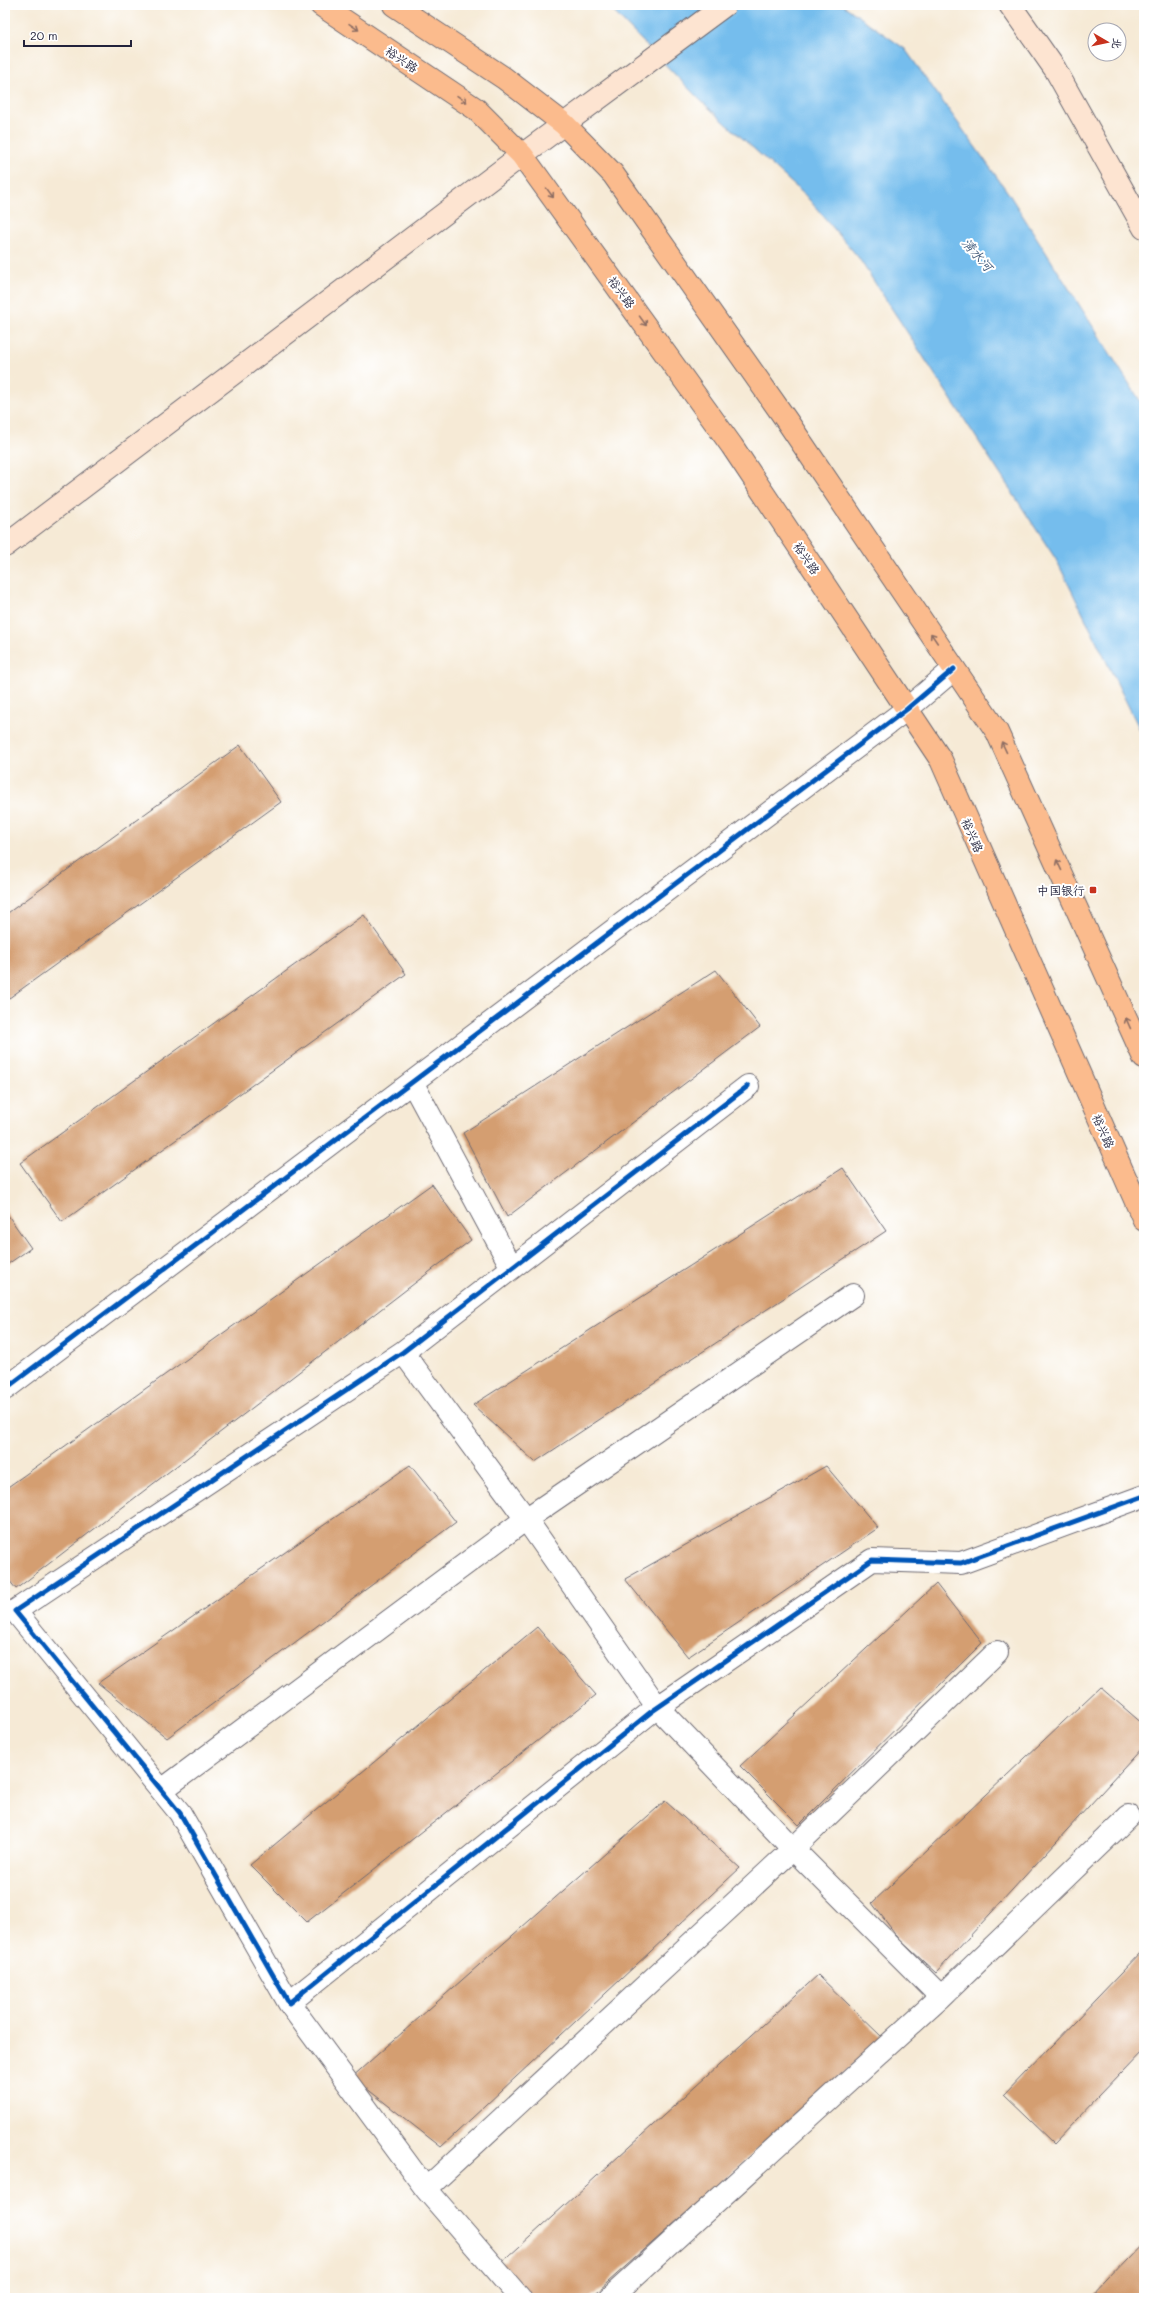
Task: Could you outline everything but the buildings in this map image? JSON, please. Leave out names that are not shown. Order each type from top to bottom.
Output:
[{"type":"main road","name":"裕兴路","points":[[321,5],[476,109],[522,155],[732,446],[941,760],[1144,1220]]},
{"type":"main road","points":[[394,5],[504,78],[564,124],[613,174],[791,428],[997,732],[1144,1058]]},
{"type":"street","points":[[5,546],[522,155],[725,5]]},
{"type":"street","points":[[1010,5],[1055,69],[1144,228]]},
{"type":"street","points":[[5,1389],[907,709],[954,669]]},
{"type":"street","points":[[412,1082],[512,1268]]},
{"type":"street","points":[[520,2298],[426,2189],[289,2003],[180,1813],[15,1611],[403,1352],[748,1086]]},
{"type":"street","points":[[162,1790],[526,1520],[854,1295]]},
{"type":"street","points":[[403,1352],[526,1520],[658,1708],[793,1849],[941,1997]]},
{"type":"street","points":[[289,2003],[658,1708],[872,1560],[961,1563],[1144,1496]]},
{"type":"street","points":[[426,2189],[793,1849],[997,1652]]},
{"type":"street","points":[[610,2298],[941,1997],[1129,1816]]},
{"type":"water","name":"清水河","points":[[607,5],[843,5],[905,49],[1009,194],[1144,407],[1144,738],[1057,561],[858,257],[806,196],[699,99]]},
{"type":"cycle path","points":[[5,1389],[907,709],[954,669]]},
{"type":"cycle path","points":[[748,1086],[403,1352],[15,1611],[180,1813],[289,2003],[651,1712],[872,1560],[961,1563],[1144,1496]]},
{"type":"place","name":"中国银行","points":[[1093,890]]}]
